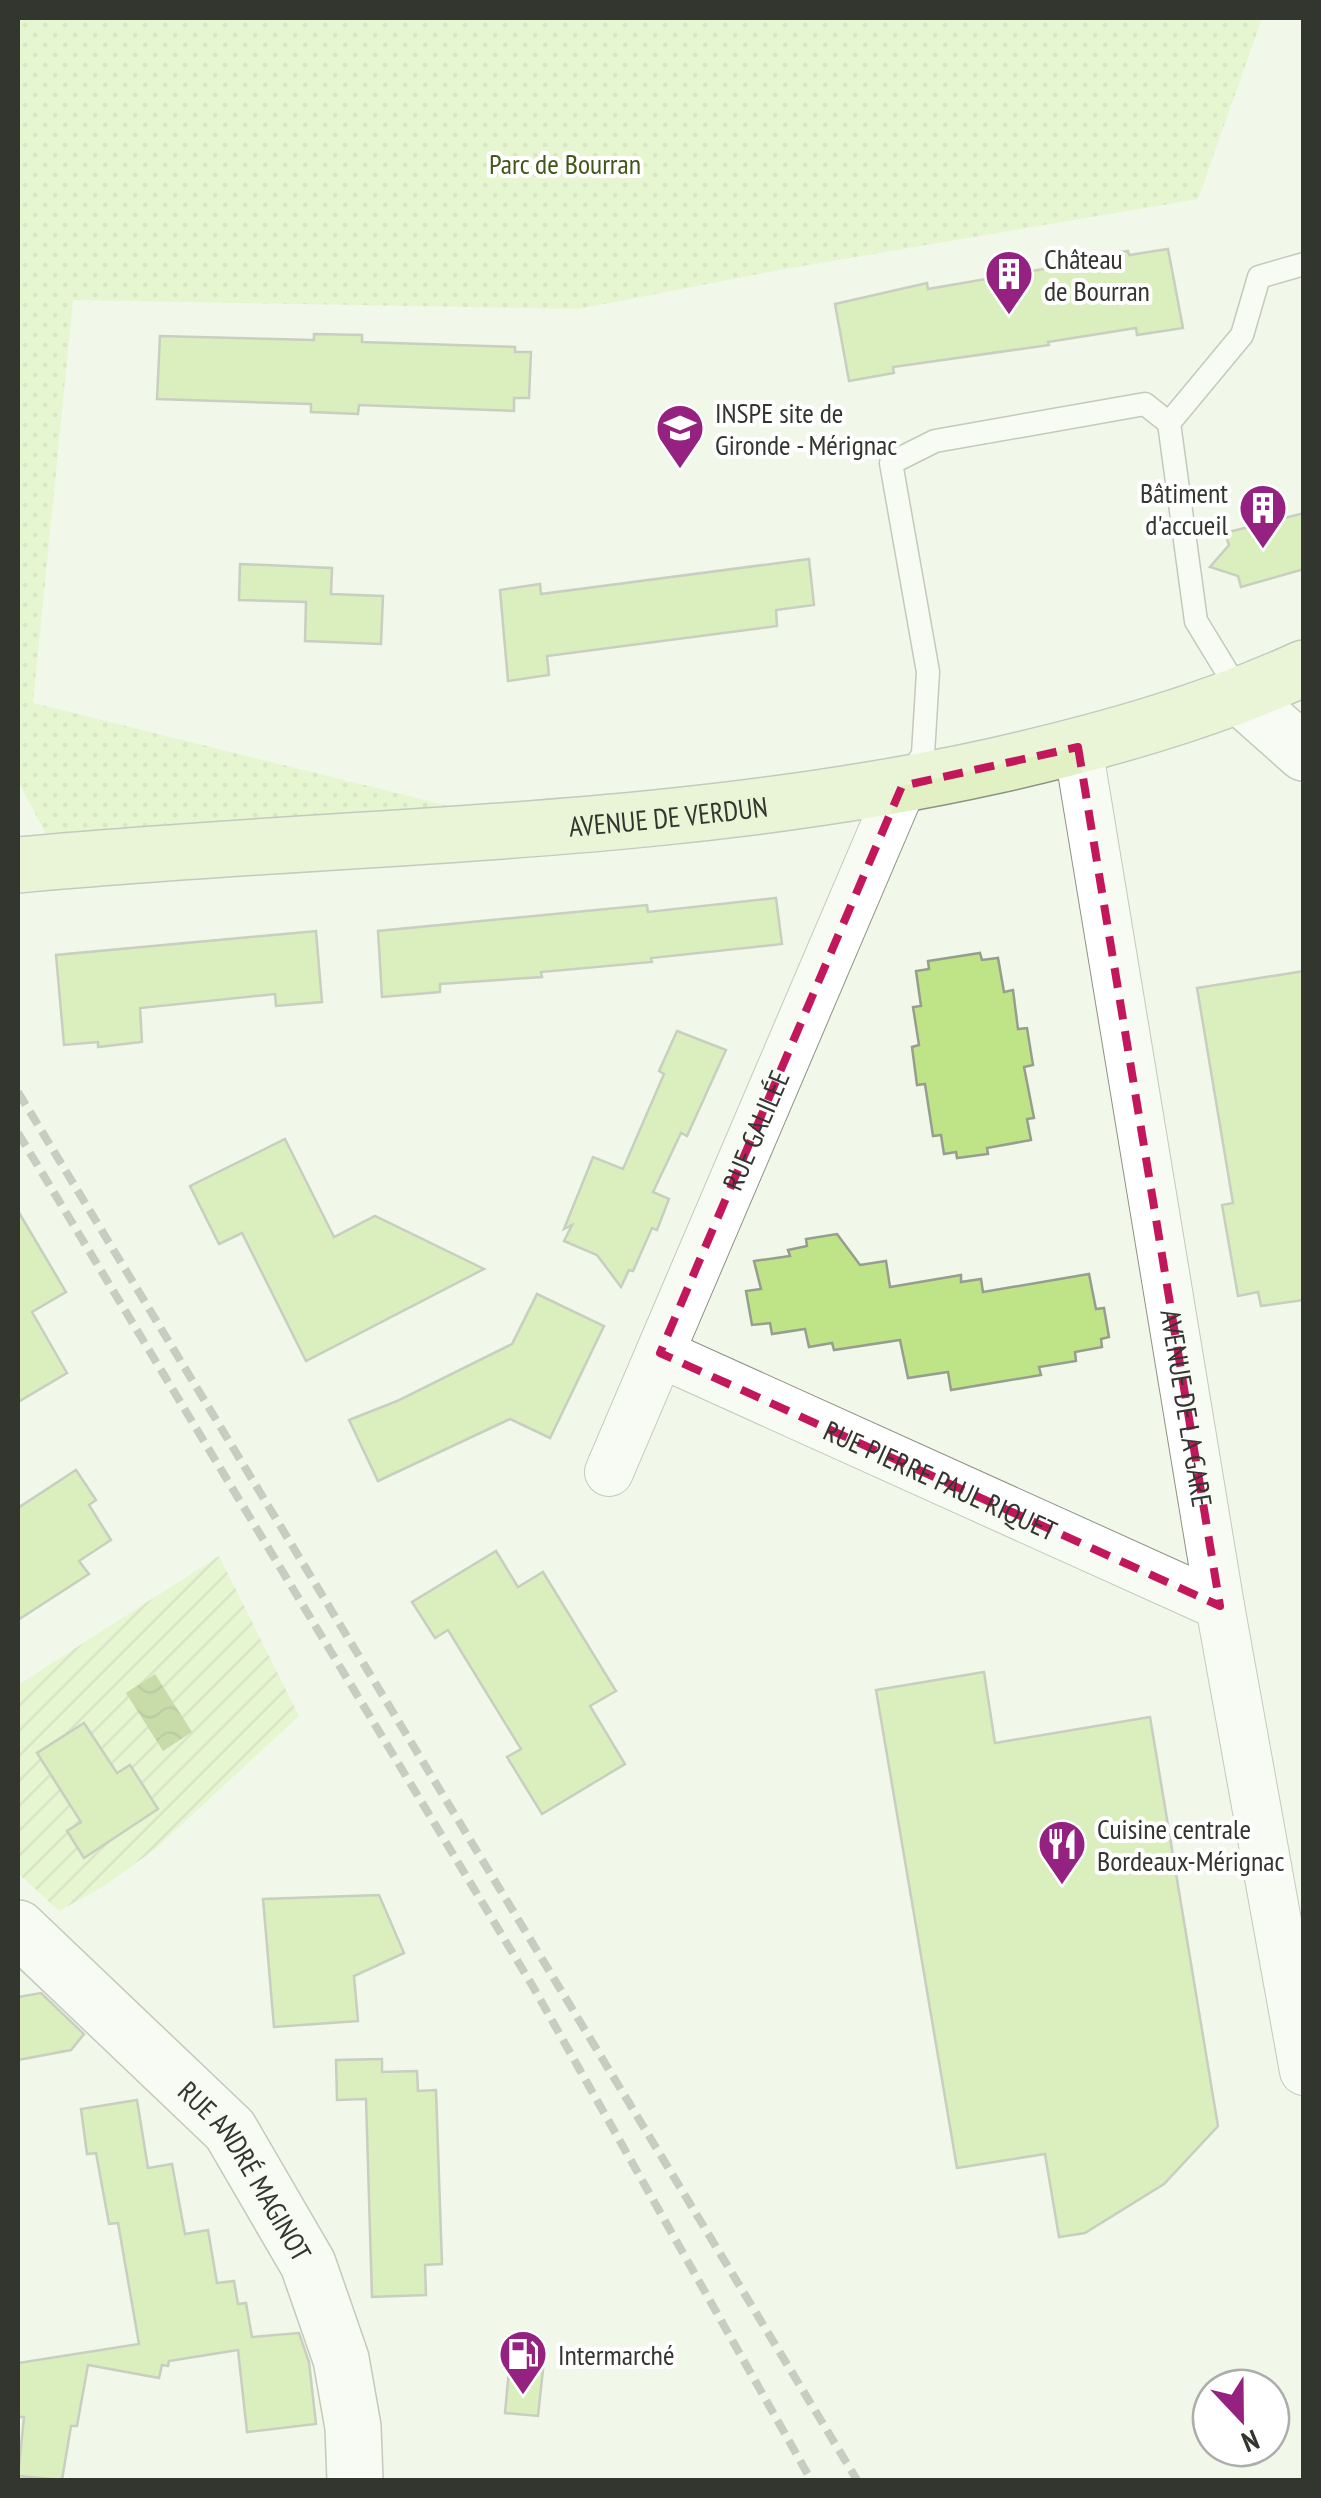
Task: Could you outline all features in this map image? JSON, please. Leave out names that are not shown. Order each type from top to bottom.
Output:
[{"type":"main road","name":"AVENUE DE VERDUN","points":[[18,865],[545,829],[747,808],[902,786],[1078,747],[1242,697],[1304,668]]},
{"type":"street","points":[[1242,697],[1304,754]]},
{"type":"street","name":"AVENUE DE LA GARE","points":[[1078,747],[1220,1606],[1304,2070]]},
{"type":"street","name":"RUE GALILÉE","points":[[609,1472],[902,786]]},
{"type":"street","name":"RUE PIERRE PAUL RIQUET","points":[[660,1352],[1220,1606]]},
{"type":"street","name":"RUE ANDRÉ MAGINOT","points":[[18,1928],[230,2130],[308,2264],[341,2359],[353,2427],[355,2480]]},
{"type":"lane","points":[[1168,424],[1242,334],[1259,277],[1304,264]]},
{"type":"lane","points":[[902,786],[924,754],[928,672],[891,463],[935,441],[1145,404],[1168,424],[1196,621],[1242,697]]},
{"type":"highlighted area","points":[[1078,747],[1220,1606],[660,1353],[902,786]]},
{"type":"green space","name":"Parc de Bourran","points":[[18,18],[1262,18],[1198,199],[779,270],[578,309],[73,300],[33,703],[461,809],[54,849],[18,781]]},
{"type":"green space","points":[[219,1556],[299,1716],[154,1850],[104,1886],[59,1911],[18,1873],[18,1685]]},
{"type":"water","points":[[155,1674],[192,1732],[163,1751],[126,1693]]},
{"type":"building","name":"Château de Bourran","points":[[1168,249],[1183,328],[1137,335],[1136,328],[893,367],[894,373],[849,381],[835,304],[927,283],[928,289],[1078,263],[1077,259]]},
{"type":"building","points":[[314,334],[362,335],[362,342],[515,347],[515,352],[531,352],[529,398],[514,398],[514,411],[359,405],[358,414],[311,412],[311,404],[157,399],[160,336],[314,340]]},
{"type":"building","name":"Bâtiment d'accueil","points":[[1304,513],[1304,569],[1241,587],[1238,576],[1210,567],[1229,545],[1225,533]]},
{"type":"building","points":[[809,559],[814,605],[776,610],[777,626],[547,656],[549,675],[508,681],[500,590],[540,584],[541,594]]},
{"type":"building","points":[[240,564],[332,568],[331,594],[383,596],[381,644],[305,641],[306,602],[239,600]]},
{"type":"building","points":[[776,898],[782,944],[541,972],[542,977],[440,984],[440,992],[382,997],[378,931],[647,905],[648,912]]},
{"type":"building","points":[[316,931],[322,1002],[276,1006],[275,994],[140,1008],[142,1042],[98,1047],[98,1042],[64,1045],[56,955]]},
{"type":"building","points":[[980,953],[982,960],[998,958],[1004,992],[1013,990],[1018,1029],[1027,1028],[1033,1065],[1024,1067],[1034,1118],[1027,1119],[1031,1140],[987,1148],[988,1154],[957,1158],[956,1152],[944,1154],[941,1135],[933,1136],[925,1084],[917,1085],[912,1047],[919,1045],[913,1007],[921,1006],[916,971],[929,969],[928,961]]},
{"type":"building","points":[[1304,971],[1304,1300],[1261,1306],[1258,1292],[1238,1296],[1222,1205],[1233,1203],[1197,988]]},
{"type":"building","points":[[677,1031],[726,1050],[687,1136],[681,1133],[653,1192],[669,1199],[657,1230],[652,1228],[633,1271],[629,1270],[621,1287],[597,1255],[564,1241],[572,1225],[564,1229],[593,1157],[623,1169],[664,1074],[659,1071]]},
{"type":"building","points":[[285,1139],[334,1237],[375,1216],[484,1269],[306,1361],[242,1233],[219,1244],[190,1186]]},
{"type":"building","points":[[18,1211],[66,1292],[32,1312],[67,1373],[18,1402]]},
{"type":"building","points":[[837,1234],[860,1265],[886,1261],[890,1287],[961,1275],[961,1282],[981,1279],[983,1292],[1089,1274],[1096,1309],[1104,1308],[1109,1337],[1101,1339],[1102,1347],[1075,1352],[1076,1361],[1039,1367],[1041,1375],[951,1390],[948,1372],[908,1378],[900,1340],[834,1350],[832,1343],[809,1347],[805,1329],[772,1334],[770,1323],[752,1325],[746,1291],[761,1289],[754,1261],[790,1256],[788,1250],[807,1246],[806,1239]]},
{"type":"building","points":[[537,1294],[604,1326],[550,1438],[510,1419],[378,1481],[349,1420],[397,1401],[512,1344]]},
{"type":"building","points":[[76,1470],[96,1500],[89,1505],[111,1540],[79,1561],[89,1574],[18,1620],[18,1508]]},
{"type":"building","points":[[496,1551],[518,1587],[543,1572],[616,1691],[590,1706],[625,1764],[542,1814],[507,1757],[521,1749],[448,1630],[435,1638],[412,1602]]},
{"type":"building","name":"Cuisine centrale Bordeaux-Mérignac","points":[[984,1672],[995,1743],[1150,1717],[1218,2126],[1164,2184],[1085,2233],[1059,2237],[1045,2154],[957,2168],[876,1690]]},
{"type":"building","points":[[84,1723],[117,1773],[130,1765],[158,1809],[84,1858],[67,1831],[81,1822],[37,1753]]},
{"type":"building","points":[[379,1895],[404,1953],[354,1976],[358,2021],[274,2027],[263,1899]]},
{"type":"building","points":[[41,1993],[84,2034],[71,2050],[18,2060],[18,1997]]},
{"type":"building","points":[[382,2059],[382,2072],[417,2071],[418,2091],[436,2090],[442,2264],[425,2265],[426,2295],[372,2297],[366,2099],[337,2100],[336,2060]]},
{"type":"building","points":[[137,2100],[148,2168],[172,2164],[185,2234],[208,2230],[217,2283],[234,2281],[238,2304],[246,2303],[252,2337],[299,2333],[309,2362],[316,2424],[247,2432],[238,2350],[169,2361],[168,2366],[162,2365],[159,2378],[88,2365],[77,2426],[71,2426],[62,2480],[18,2476],[24,2417],[18,2417],[18,2363],[139,2344],[118,2223],[109,2224],[96,2153],[87,2154],[81,2109]]},
{"type":"building","name":"Intermarché","points":[[511,2348],[545,2351],[538,2416],[505,2413]]},
{"type":"railway","points":[[18,1092],[857,2480]]},
{"type":"railway","points":[[18,1133],[532,1985],[811,2480]]},
{"type":"place","name":"Château de Bourran","points":[[1009,316]]},
{"type":"place","name":"INSPE site de Gironde - Mérignac","points":[[680,470]]},
{"type":"place","name":"Bâtiment d'accueil","points":[[1263,550]]},
{"type":"place","name":"Cuisine centrale Bordeaux-Mérignac","points":[[1062,1886]]},
{"type":"place","name":"Intermarché","points":[[523,2396]]}]
